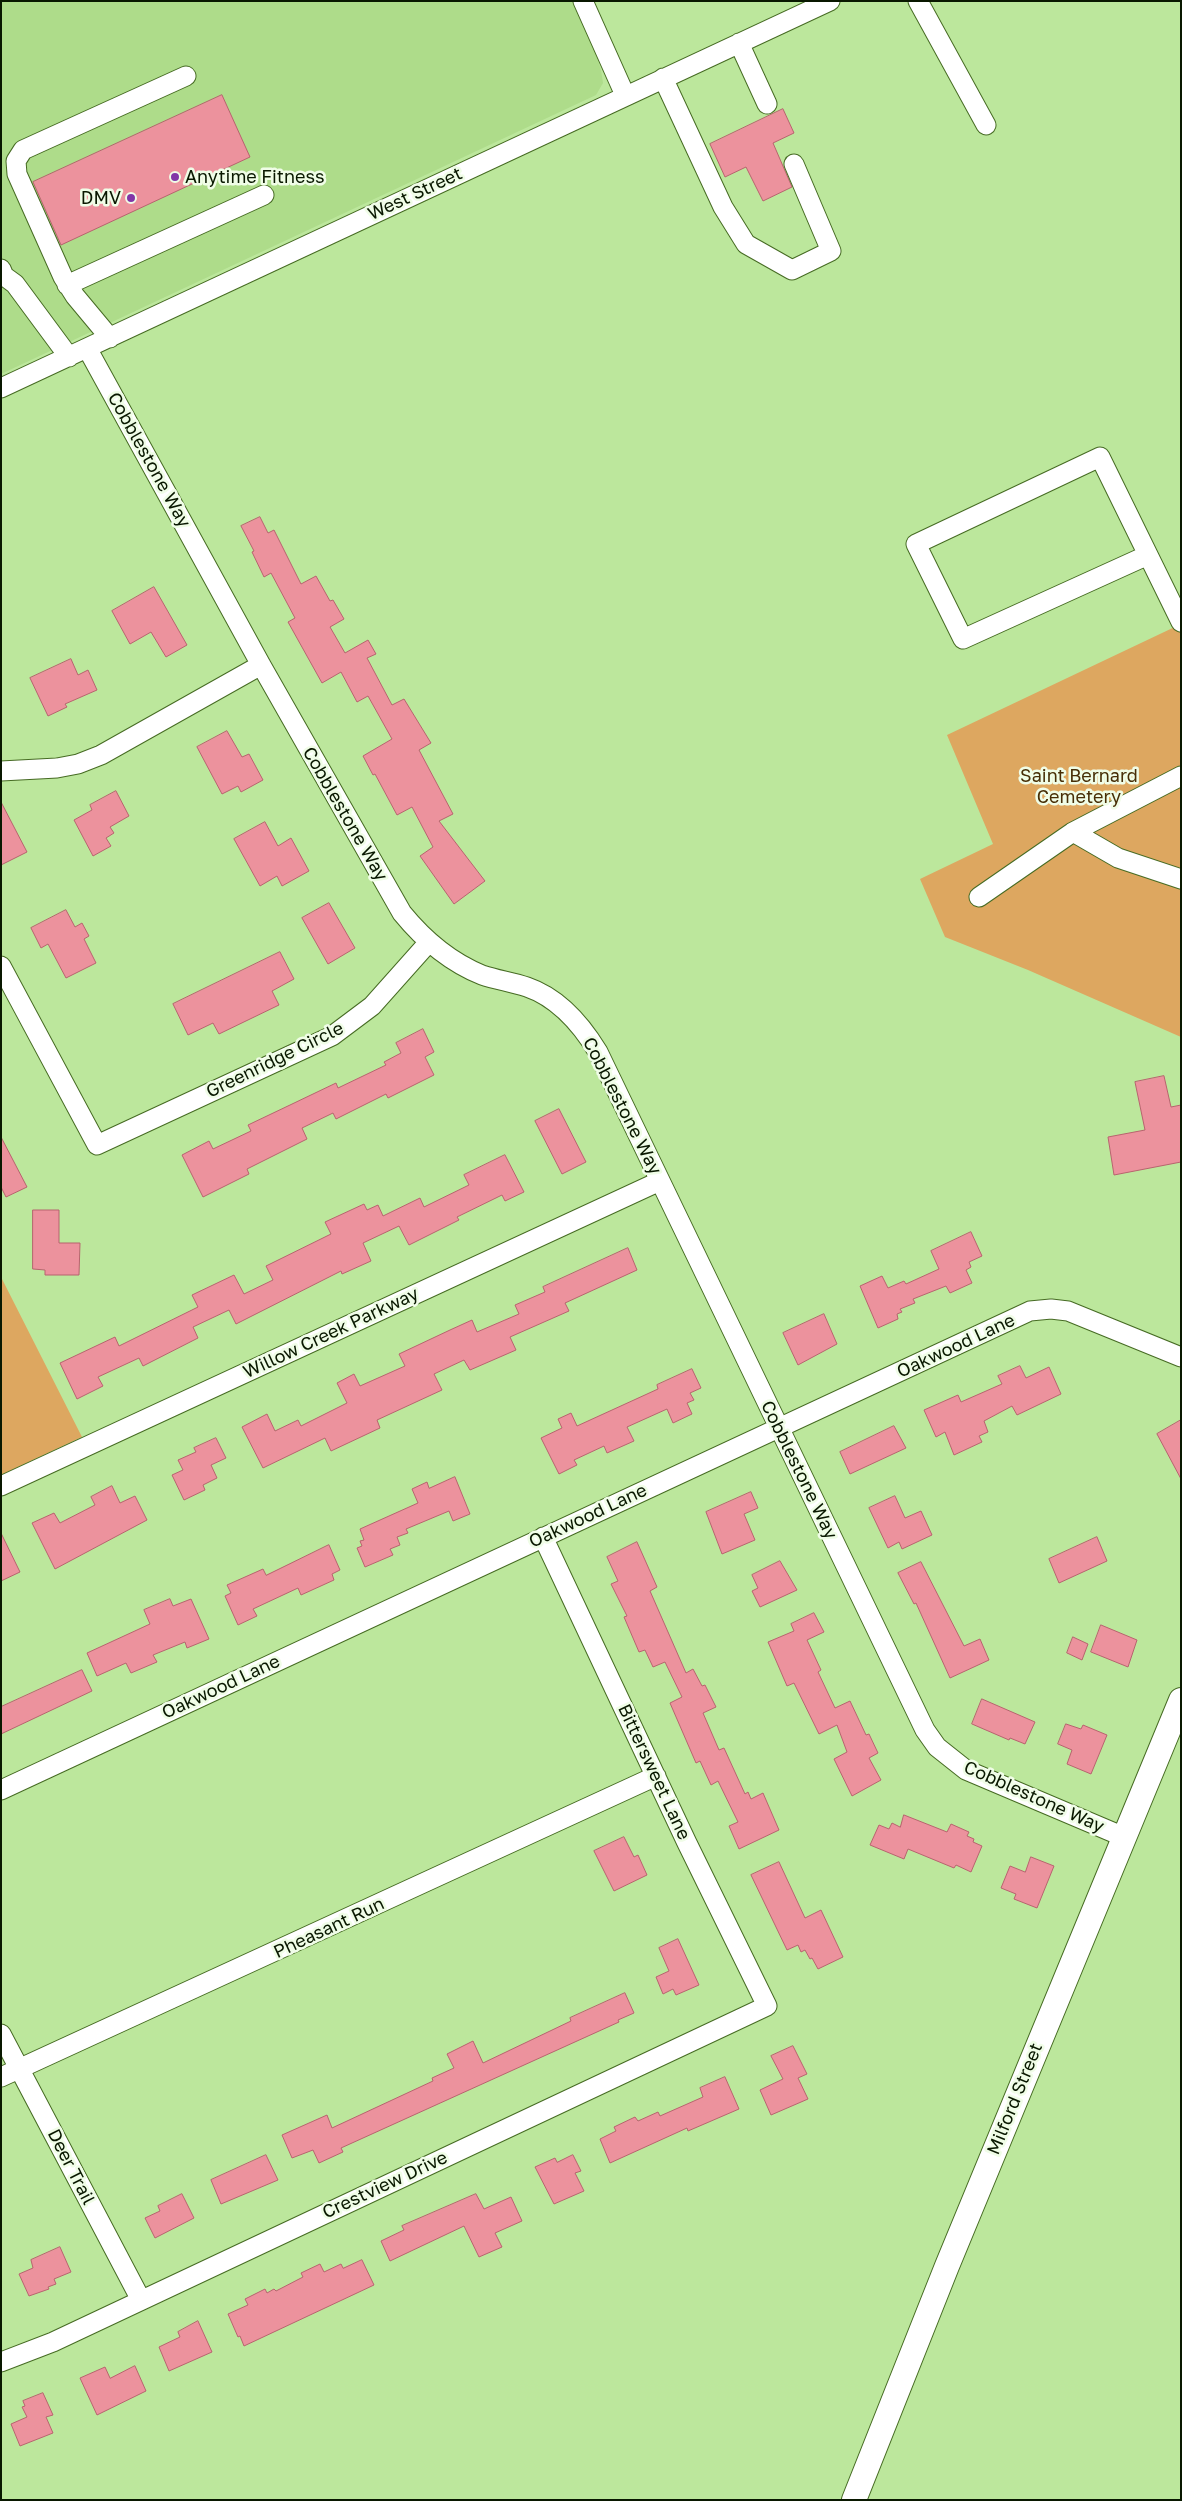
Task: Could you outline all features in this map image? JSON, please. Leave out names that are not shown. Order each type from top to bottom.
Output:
[{"type":"main road","name":"Milford Street","points":[[854,2500],[947,2266],[1124,1836],[1178,1715]]},
{"type":"street","points":[[582,1],[625,96]]},
{"type":"street","name":"West Street","points":[[1,388],[830,1]]},
{"type":"street","points":[[918,1],[986,125]]},
{"type":"street","points":[[739,43],[766,104]]},
{"type":"street","points":[[110,338],[67,285],[17,174],[16,161],[23,150],[186,76]]},
{"type":"street","points":[[663,78],[723,207],[746,244],[792,270],[831,251],[794,164]]},
{"type":"street","points":[[67,285],[264,195]]},
{"type":"street","points":[[2,274],[15,284],[69,357]]},
{"type":"street","name":"Cobblestone Way","points":[[87,348],[261,665],[392,897],[414,927],[428,942],[454,961],[483,975],[528,988],[552,1000],[571,1014],[586,1032],[598,1052],[925,1730],[937,1747],[966,1770],[1124,1836]]},
{"type":"street","points":[[1148,555],[962,640],[916,544],[1100,457],[1181,622]]},
{"type":"street","points":[[1,770],[57,768],[101,755],[261,665]]},
{"type":"street","points":[[979,897],[1073,832],[1181,776]]},
{"type":"street","points":[[1073,832],[1118,858],[1181,879]]},
{"type":"street","name":"Greenridge Circle","points":[[1,966],[97,1145],[332,1036],[372,1006],[428,942]]},
{"type":"street","name":"Willow Creek Parkway","points":[[1,1486],[660,1181]]},
{"type":"street","name":"Oakwood Lane","points":[[1,1790],[1030,1311],[1051,1309],[1087,1316],[1181,1357]]},
{"type":"street","name":"Bittersweet Lane","points":[[543,1537],[767,2006]]},
{"type":"street","name":"Pheasant Run","points":[[1,2077],[656,1776]]},
{"type":"street","name":"Crestview Drive","points":[[1,2362],[53,2342],[767,2006]]},
{"type":"street","name":"Deer Trail","points":[[1,2034],[141,2300]]},
{"type":"shaded area","points":[[1,1],[573,1],[594,48],[603,83],[596,95],[1,374]]},
{"type":"green space","name":"Saint Bernard Cemetery","points":[[1181,624],[1181,1037],[1028,970],[945,937],[920,879],[993,844],[947,735]]},
{"type":"green space","points":[[1,1277],[82,1437],[1,1475]]},
{"type":"building","points":[[222,95],[250,157],[61,245],[33,182]]},
{"type":"building","points":[[783,109],[794,133],[773,143],[792,187],[763,201],[746,167],[725,177],[710,144]]},
{"type":"building","points":[[260,517],[268,533],[274,530],[301,584],[316,576],[330,601],[333,600],[344,619],[330,627],[345,653],[368,640],[376,654],[367,658],[392,705],[404,699],[431,743],[419,750],[453,814],[439,821],[485,881],[454,904],[420,856],[433,847],[412,807],[397,815],[363,756],[392,739],[368,696],[357,702],[341,672],[322,683],[288,622],[295,618],[271,573],[264,577],[252,552],[254,551],[241,526]]},
{"type":"building","points":[[154,587],[187,645],[166,657],[151,632],[130,644],[112,611]]},
{"type":"building","points":[[71,659],[78,675],[88,670],[97,690],[65,704],[67,707],[48,716],[30,678]]},
{"type":"building","points":[[227,731],[242,757],[249,754],[263,780],[241,792],[238,786],[222,794],[197,747]]},
{"type":"building","points":[[116,791],[129,816],[110,827],[114,833],[106,838],[111,846],[93,856],[74,820],[92,810],[90,805]]},
{"type":"building","points":[[1,802],[27,852],[1,865]]},
{"type":"building","points":[[265,822],[278,846],[291,838],[309,871],[282,886],[277,876],[260,886],[234,839]]},
{"type":"building","points":[[329,903],[355,948],[328,964],[302,918]]},
{"type":"building","points":[[66,910],[75,927],[82,923],[89,936],[84,939],[96,963],[66,978],[48,944],[41,948],[31,928]]},
{"type":"building","points":[[280,952],[294,979],[272,991],[279,1005],[219,1034],[213,1023],[188,1035],[173,1004]]},
{"type":"building","points":[[423,1029],[434,1052],[425,1057],[434,1075],[388,1098],[386,1094],[336,1119],[333,1113],[302,1128],[307,1139],[247,1169],[249,1174],[203,1197],[182,1155],[209,1141],[213,1149],[251,1131],[248,1125],[336,1083],[338,1088],[386,1065],[384,1062],[401,1053],[396,1043]]},
{"type":"building","points":[[1164,1076],[1171,1107],[1181,1105],[1181,1162],[1114,1175],[1108,1137],[1145,1130],[1135,1082]]},
{"type":"building","points":[[559,1109],[586,1162],[562,1174],[535,1121]]},
{"type":"building","points":[[1,1137],[27,1187],[6,1197],[1,1187]]},
{"type":"building","points":[[505,1155],[524,1192],[505,1201],[502,1195],[457,1217],[459,1220],[409,1245],[399,1226],[363,1243],[371,1261],[342,1274],[341,1271],[236,1324],[229,1310],[193,1327],[198,1338],[143,1366],[139,1358],[98,1377],[103,1386],[77,1399],[60,1363],[115,1337],[119,1346],[198,1307],[192,1295],[234,1275],[244,1294],[273,1280],[266,1266],[331,1234],[325,1222],[364,1204],[367,1210],[378,1205],[383,1216],[420,1198],[424,1207],[469,1185],[464,1175]]},
{"type":"building","points":[[33,1210],[59,1210],[59,1243],[80,1243],[79,1275],[45,1275],[45,1270],[33,1269]]},
{"type":"building","points":[[971,1232],[982,1256],[969,1262],[971,1267],[966,1270],[972,1283],[950,1293],[946,1286],[913,1299],[915,1303],[900,1309],[902,1312],[897,1314],[898,1319],[878,1328],[860,1286],[882,1276],[888,1288],[904,1281],[906,1284],[939,1269],[931,1251]]},
{"type":"building","points":[[628,1248],[637,1270],[565,1303],[569,1311],[510,1337],[516,1350],[470,1370],[464,1360],[434,1374],[442,1390],[377,1420],[380,1428],[331,1451],[325,1438],[263,1468],[242,1427],[267,1414],[275,1431],[298,1420],[301,1426],[347,1403],[337,1383],[354,1374],[360,1386],[405,1366],[399,1354],[472,1320],[477,1332],[519,1314],[515,1305],[545,1292],[543,1287]]},
{"type":"building","points":[[824,1314],[837,1344],[798,1365],[783,1333]]},
{"type":"building","points":[[1020,1366],[1026,1378],[1049,1367],[1061,1394],[1017,1415],[1012,1406],[984,1421],[988,1432],[979,1436],[982,1442],[954,1455],[945,1432],[936,1437],[924,1410],[958,1395],[961,1402],[1002,1384],[998,1376]]},
{"type":"building","points":[[692,1369],[701,1388],[690,1393],[694,1400],[687,1403],[692,1414],[673,1423],[667,1409],[627,1427],[634,1441],[607,1453],[604,1446],[574,1460],[577,1465],[559,1474],[541,1438],[562,1428],[558,1419],[571,1413],[577,1426],[658,1389],[657,1385]]},
{"type":"building","points":[[1181,1420],[1181,1479],[1157,1434]]},
{"type":"building","points":[[894,1426],[906,1448],[850,1474],[840,1452]]},
{"type":"building","points":[[216,1438],[226,1458],[211,1465],[217,1478],[203,1485],[205,1490],[184,1500],[172,1475],[183,1470],[178,1460],[196,1452],[194,1448]]},
{"type":"building","points":[[455,1477],[470,1514],[453,1521],[449,1511],[406,1529],[408,1533],[397,1537],[400,1545],[390,1549],[393,1555],[365,1567],[357,1548],[362,1546],[360,1541],[364,1540],[360,1529],[418,1503],[412,1489],[427,1482],[429,1488]]},
{"type":"building","points":[[112,1486],[120,1503],[135,1496],[147,1520],[55,1569],[32,1523],[54,1513],[60,1523],[95,1505],[91,1497]]},
{"type":"building","points":[[751,1492],[758,1508],[744,1514],[755,1540],[722,1554],[706,1512]]},
{"type":"building","points":[[895,1496],[905,1518],[921,1511],[932,1535],[902,1549],[899,1542],[888,1548],[869,1508]]},
{"type":"building","points":[[1,1533],[20,1572],[1,1581]]},
{"type":"building","points":[[1097,1537],[1107,1561],[1059,1583],[1049,1559]]},
{"type":"building","points":[[637,1542],[657,1587],[650,1591],[686,1673],[693,1669],[702,1686],[705,1685],[716,1707],[703,1713],[719,1750],[724,1748],[745,1794],[748,1792],[751,1799],[763,1793],[779,1830],[739,1849],[729,1826],[738,1822],[718,1781],[711,1785],[700,1761],[696,1763],[670,1703],[682,1697],[665,1662],[653,1667],[645,1650],[639,1652],[624,1617],[627,1616],[611,1584],[618,1581],[607,1557]]},
{"type":"building","points":[[329,1545],[340,1570],[332,1574],[334,1580],[301,1595],[298,1588],[253,1609],[257,1616],[238,1625],[225,1596],[231,1593],[227,1585],[263,1569],[266,1575]]},
{"type":"building","points":[[780,1561],[797,1590],[760,1607],[752,1591],[758,1588],[752,1575]]},
{"type":"building","points":[[921,1562],[964,1646],[980,1639],[989,1660],[950,1678],[916,1603],[914,1604],[898,1573]]},
{"type":"building","points":[[170,1599],[173,1606],[191,1599],[209,1639],[187,1648],[185,1642],[153,1655],[157,1662],[131,1673],[126,1663],[97,1676],[87,1653],[150,1624],[144,1610]]},
{"type":"building","points":[[814,1613],[824,1632],[807,1640],[821,1670],[818,1672],[835,1708],[850,1701],[866,1735],[869,1734],[878,1753],[869,1758],[881,1780],[852,1796],[834,1759],[847,1752],[837,1725],[819,1734],[794,1683],[787,1686],[768,1642],[794,1631],[791,1624]]},
{"type":"building","points":[[1101,1625],[1137,1640],[1128,1667],[1091,1652]]},
{"type":"building","points":[[1073,1637],[1088,1644],[1082,1660],[1067,1653]]},
{"type":"building","points":[[82,1670],[92,1691],[1,1734],[1,1707]]},
{"type":"building","points":[[982,1699],[1035,1722],[1025,1744],[1010,1738],[1009,1740],[972,1724]]},
{"type":"building","points":[[1066,1724],[1081,1729],[1083,1725],[1107,1735],[1091,1774],[1067,1764],[1072,1750],[1058,1744]]},
{"type":"building","points":[[904,1815],[947,1832],[951,1824],[969,1832],[967,1836],[974,1839],[973,1842],[982,1846],[971,1872],[956,1865],[954,1868],[908,1849],[904,1859],[870,1845],[879,1825],[889,1829],[892,1823],[900,1827]]},
{"type":"building","points":[[624,1837],[634,1857],[638,1855],[647,1875],[614,1891],[594,1851]]},
{"type":"building","points":[[1031,1857],[1054,1866],[1037,1908],[1014,1899],[1016,1894],[1001,1888],[1010,1866],[1025,1872]]},
{"type":"building","points":[[779,1862],[805,1918],[821,1910],[843,1957],[818,1969],[812,1958],[810,1959],[805,1950],[801,1952],[798,1945],[787,1950],[751,1875]]},
{"type":"building","points":[[678,1939],[699,1985],[676,1995],[673,1989],[663,1994],[656,1977],[669,1971],[659,1948]]},
{"type":"building","points":[[625,1993],[634,2013],[618,2020],[619,2022],[341,2148],[343,2152],[319,2163],[313,2150],[292,2158],[282,2135],[327,2115],[332,2128],[433,2081],[432,2078],[454,2068],[447,2054],[473,2041],[483,2063],[571,2021],[570,2018]]},
{"type":"building","points":[[793,2046],[807,2074],[798,2078],[808,2099],[771,2115],[760,2090],[783,2079],[771,2056]]},
{"type":"building","points":[[725,2077],[739,2109],[688,2131],[687,2128],[610,2163],[600,2139],[616,2131],[614,2127],[635,2117],[638,2121],[658,2112],[660,2116],[703,2097],[700,2088]]},
{"type":"building","points":[[266,2155],[278,2180],[221,2204],[211,2180]]},
{"type":"building","points":[[573,2155],[581,2171],[575,2173],[584,2191],[554,2204],[535,2167],[555,2158],[557,2162]]},
{"type":"building","points":[[182,2194],[194,2218],[155,2238],[145,2218],[160,2211],[158,2206]]},
{"type":"building","points":[[476,2194],[484,2209],[511,2197],[522,2221],[495,2233],[502,2247],[479,2257],[464,2226],[390,2261],[381,2241],[404,2230],[402,2226]]},
{"type":"building","points":[[60,2247],[71,2272],[54,2279],[56,2284],[48,2287],[49,2289],[29,2296],[19,2274],[33,2268],[31,2260]]},
{"type":"building","points":[[362,2260],[374,2285],[244,2346],[228,2314],[248,2305],[245,2299],[265,2289],[267,2293],[274,2289],[276,2291],[303,2277],[301,2273],[320,2264],[324,2272],[341,2264],[343,2268]]},
{"type":"building","points":[[198,2321],[212,2352],[169,2371],[159,2347],[180,2337],[178,2332]]},
{"type":"building","points":[[135,2366],[146,2391],[97,2415],[80,2378],[105,2367],[110,2378]]},
{"type":"building","points":[[43,2393],[53,2415],[46,2417],[53,2433],[20,2446],[11,2424],[27,2417],[22,2407],[25,2406],[23,2401]]},
{"type":"place","name":"Anytime Fitness","points":[[175,177]]},
{"type":"place","name":"DMV","points":[[131,198]]}]
